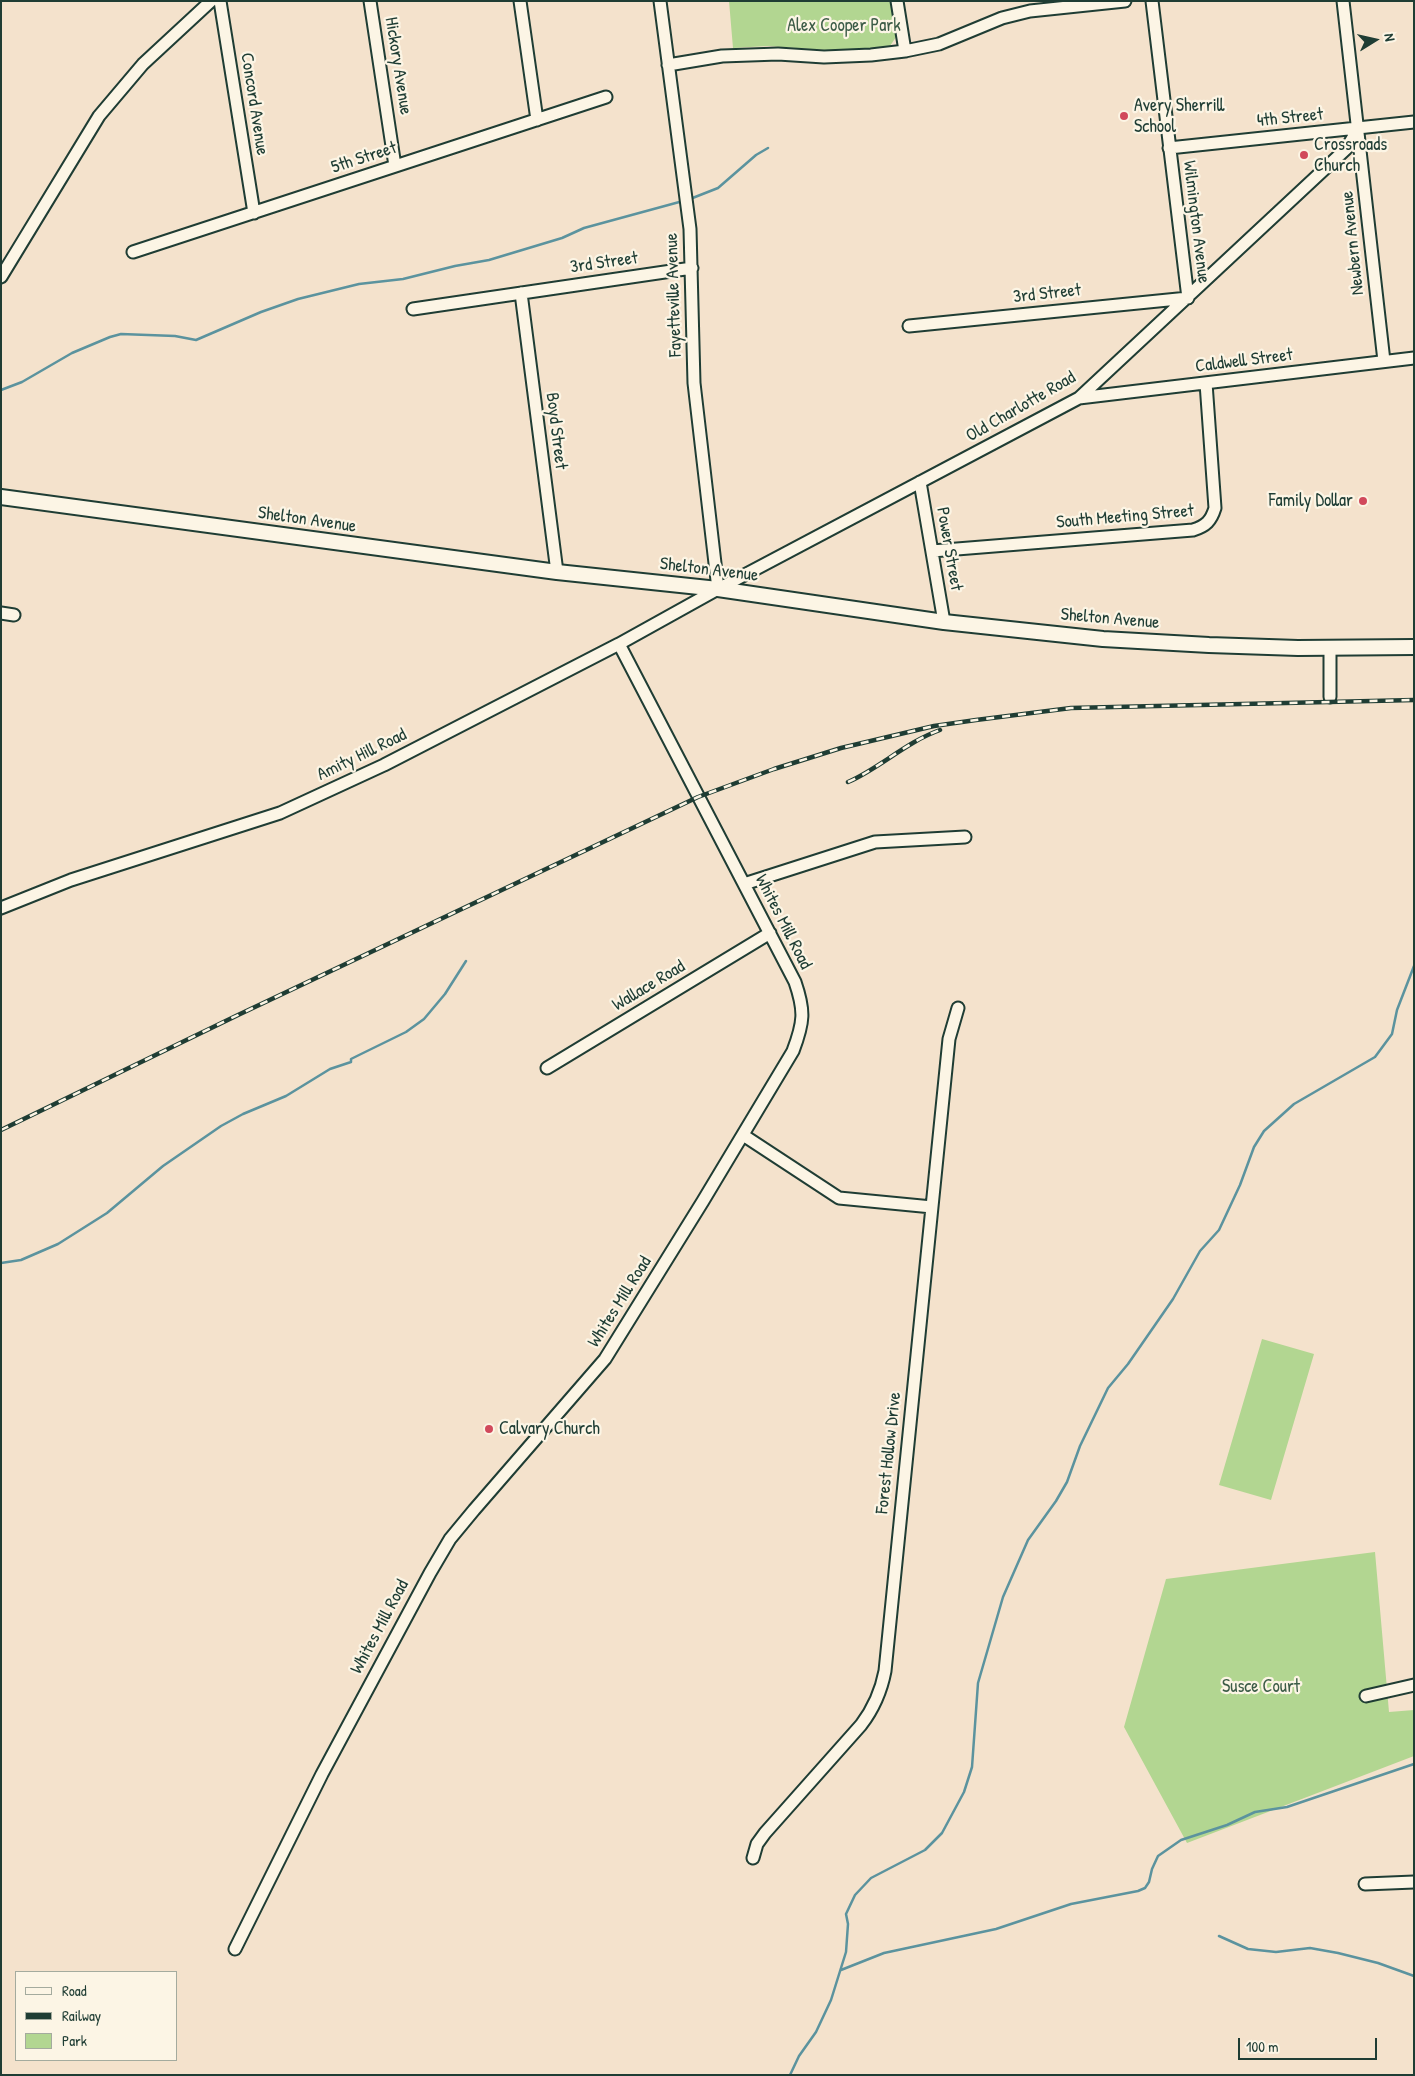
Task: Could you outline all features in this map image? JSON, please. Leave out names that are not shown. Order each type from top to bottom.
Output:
[{"type":"main road","name":"Shelton Avenue","points":[[1,497],[557,572],[718,589],[944,622],[1103,639],[1209,646],[1330,648],[1414,646]]},
{"type":"street","points":[[1,277],[99,116],[144,64],[211,1]]},
{"type":"street","name":"Concord Avenue","points":[[220,1],[254,212]]},
{"type":"street","name":"Hickory Avenue","points":[[370,1],[395,166]]},
{"type":"street","points":[[520,1],[537,120]]},
{"type":"street","name":"Fayetteville Avenue","points":[[660,1],[690,229],[694,383],[718,589]]},
{"type":"street","points":[[897,1],[905,51]]},
{"type":"street","points":[[668,65],[722,56],[778,54],[824,57],[905,51],[939,44],[1002,18],[1030,12],[1125,1]]},
{"type":"street","name":"Wilmington Avenue","points":[[1152,1],[1188,298]]},
{"type":"street","name":"Newbern Avenue","points":[[1343,1],[1384,361]]},
{"type":"street","name":"5th Street","points":[[133,252],[606,97]]},
{"type":"street","name":"4th Street","points":[[1169,148],[1414,122]]},
{"type":"street","name":"Old Charlotte Road","points":[[718,589],[1079,398],[1346,149],[1358,128]]},
{"type":"street","name":"3rd Street","points":[[413,309],[692,268]]},
{"type":"street","name":"Boyd Street","points":[[521,293],[557,572]]},
{"type":"street","name":"3rd Street","points":[[909,326],[1188,298]]},
{"type":"street","name":"Caldwell Street","points":[[1079,398],[1414,358]]},
{"type":"street","name":"South Meeting Street","points":[[932,551],[1193,530],[1204,527],[1212,519],[1215,508],[1206,383]]},
{"type":"street","name":"Power Street","points":[[920,482],[944,622]]},
{"type":"street","name":"Amity Hill Road","points":[[1,908],[71,880],[280,813],[384,765],[619,644],[718,589]]},
{"type":"street","points":[[1,613],[14,615]]},
{"type":"street","name":"Whites Mill Road","points":[[235,1949],[322,1774],[450,1539],[605,1359],[743,1135],[792,1051],[801,1028],[802,1004],[795,982],[619,644]]},
{"type":"street","points":[[1330,648],[1330,698]]},
{"type":"street","points":[[744,884],[875,842],[965,837]]},
{"type":"street","name":"Wallace Road","points":[[547,1068],[770,933]]},
{"type":"street","name":"Forest Hollow Drive","points":[[753,1858],[757,1844],[765,1833],[861,1725],[873,1709],[881,1691],[885,1671],[949,1039],[958,1008]]},
{"type":"street","points":[[743,1135],[839,1198],[932,1208]]},
{"type":"street","points":[[1366,1696],[1414,1685]]},
{"type":"street","points":[[1365,1884],[1414,1882]]},
{"type":"green space","name":"Alex Cooper Park","points":[[729,1],[890,1],[896,37],[890,46],[838,51],[768,46],[733,48]]},
{"type":"green space","points":[[1262,1339],[1314,1354],[1271,1500],[1219,1485]]},
{"type":"green space","name":"Susce Court","points":[[1375,1552],[1389,1712],[1414,1710],[1414,1756],[1187,1843],[1124,1727],[1166,1579]]},
{"type":"waterway","points":[[690,199],[718,188],[756,155],[768,148]]},
{"type":"waterway","points":[[1,390],[22,382],[72,353],[110,337],[121,334],[175,336],[196,340],[261,312],[298,299],[359,284],[403,279],[489,260],[562,238],[584,228],[683,201]]},
{"type":"waterway","points":[[1,1263],[21,1260],[58,1244],[107,1213],[163,1166],[221,1126],[243,1114],[286,1096],[330,1069],[351,1062],[351,1059],[406,1032],[424,1019],[445,994],[466,961]]},
{"type":"waterway","points":[[790,2075],[799,2056],[816,2032],[831,2000],[846,1952],[848,1924],[846,1914],[855,1895],[871,1878],[925,1850],[942,1833],[964,1792],[972,1767],[978,1683],[1003,1597],[1028,1540],[1067,1482],[1080,1446],[1108,1388],[1128,1364],[1173,1299],[1200,1251],[1219,1230],[1240,1185],[1254,1147],[1264,1131],[1294,1104],[1375,1057],[1392,1034],[1397,1010],[1414,966]]},
{"type":"waterway","points":[[841,1970],[884,1953],[996,1929],[1071,1904],[1138,1891],[1145,1888],[1149,1882],[1158,1856],[1181,1840],[1227,1825],[1255,1812],[1287,1807],[1414,1764]]},
{"type":"waterway","points":[[1219,1936],[1248,1949],[1276,1952],[1310,1948],[1338,1953],[1378,1963],[1414,1976]]},
{"type":"railway","points":[[1,1130],[238,1015],[698,797],[774,769],[841,748],[934,726],[1071,708],[1414,700]]},
{"type":"railway","points":[[848,782],[871,770],[916,741],[940,730]]},
{"type":"place","name":"Avery Sherrill School","points":[[1124,116]]},
{"type":"place","name":"Crossroads Church","points":[[1304,155]]},
{"type":"place","name":"Family Dollar","points":[[1363,501]]},
{"type":"place","name":"Calvary Church","points":[[489,1429]]}]
